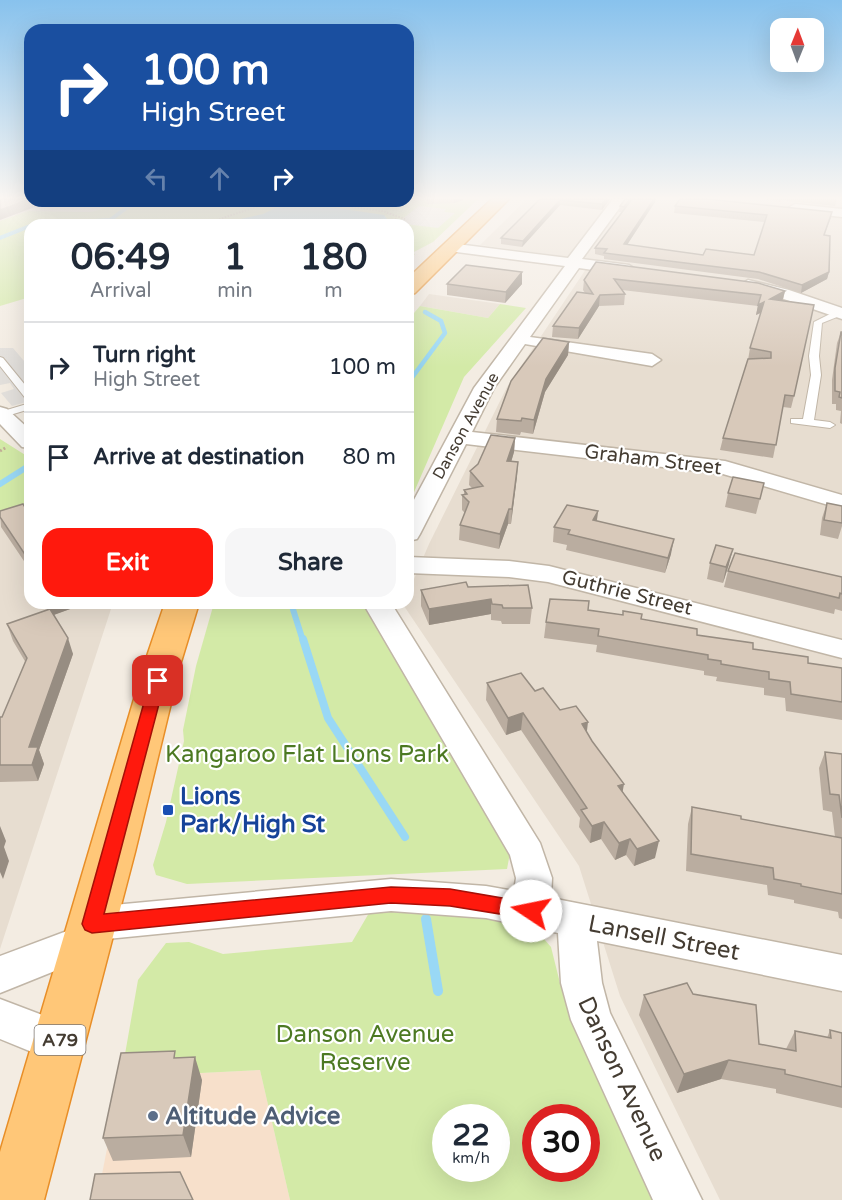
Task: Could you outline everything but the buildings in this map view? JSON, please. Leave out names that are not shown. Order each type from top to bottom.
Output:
[{"type":"highway","points":[[414,283],[442,255]]},
{"type":"highway","name":"A79","points":[[15,1200],[163,662],[180,609]]},
{"type":"street","points":[[507,255],[641,272]]},
{"type":"street","name":"Danson Avenue","points":[[414,523],[484,388],[579,255]]},
{"type":"street","points":[[730,283],[777,291],[841,313]]},
{"type":"street","points":[[519,340],[652,360]]},
{"type":"street","points":[[1,414],[24,436]]},
{"type":"street","name":"Graham Street","points":[[459,437],[725,468],[842,502]]},
{"type":"street","name":"Guthrie Street","points":[[414,566],[509,569],[549,574],[842,649]]},
{"type":"street","points":[[381,609],[528,853],[533,875],[531,911]]},
{"type":"street","name":"Lansell Street","points":[[0,975],[90,932],[391,895],[450,897],[531,911],[842,973]]},
{"type":"street","name":"Danson Avenue","points":[[578,920],[576,958],[582,994],[592,1020],[678,1200]]},
{"type":"street","points":[[0,1019],[59,1042]]},
{"type":"lane","points":[[808,422],[816,375],[814,356],[818,322],[841,313]]},
{"type":"lane","points":[[0,360],[24,390]]},
{"type":"lane","points":[[1,414],[24,408]]},
{"type":"lane","points":[[795,421],[830,425]]},
{"type":"shaded area","points":[[555,255],[842,255],[842,1200],[720,1200],[620,996],[579,866],[406,609],[414,609],[414,579],[507,387],[592,260]]},
{"type":"shaded area","points":[[429,294],[500,304],[488,318],[420,306]]},
{"type":"shaded area","points":[[0,348],[13,348],[24,361],[24,403],[12,406],[1,393],[14,389],[10,383],[0,385]]},
{"type":"shaded area","points":[[24,509],[24,609],[111,609],[0,949],[0,517]]},
{"type":"shaded area","points":[[260,1070],[290,1200],[97,1200],[121,1077]]},
{"type":"green space","points":[[0,255],[24,255],[24,299],[0,306]]},
{"type":"green space","points":[[500,304],[526,308],[464,377],[414,492],[414,313],[420,306],[488,318]]},
{"type":"green space","points":[[0,439],[24,454],[24,509],[0,517]]},
{"type":"green space","name":"Kangaroo Flat Lions Park","points":[[212,609],[366,609],[510,853],[507,869],[187,884],[156,875],[153,865],[166,822],[184,741],[183,730],[196,666]]},
{"type":"green space","name":"Danson Avenue Reserve","points":[[416,909],[495,919],[537,931],[551,947],[561,987],[655,1200],[290,1200],[260,1070],[121,1077],[138,980],[166,943],[189,942],[223,954],[352,942],[369,913]]},
{"type":"waterway","points":[[414,375],[445,333],[441,321],[425,312]]},
{"type":"waterway","points":[[0,484],[24,469]]},
{"type":"waterway","points":[[293,609],[303,641]]},
{"type":"waterway","points":[[303,639],[328,718],[405,837]]},
{"type":"waterway","points":[[426,919],[438,991]]},
{"type":"place","name":"Lions Park/High St","points":[[168,810]]},
{"type":"place","name":"Altitude Advice","points":[[153,1116]]},
{"type":"route","points":[[158,681],[92,924],[391,895],[450,897],[531,911]]}]
